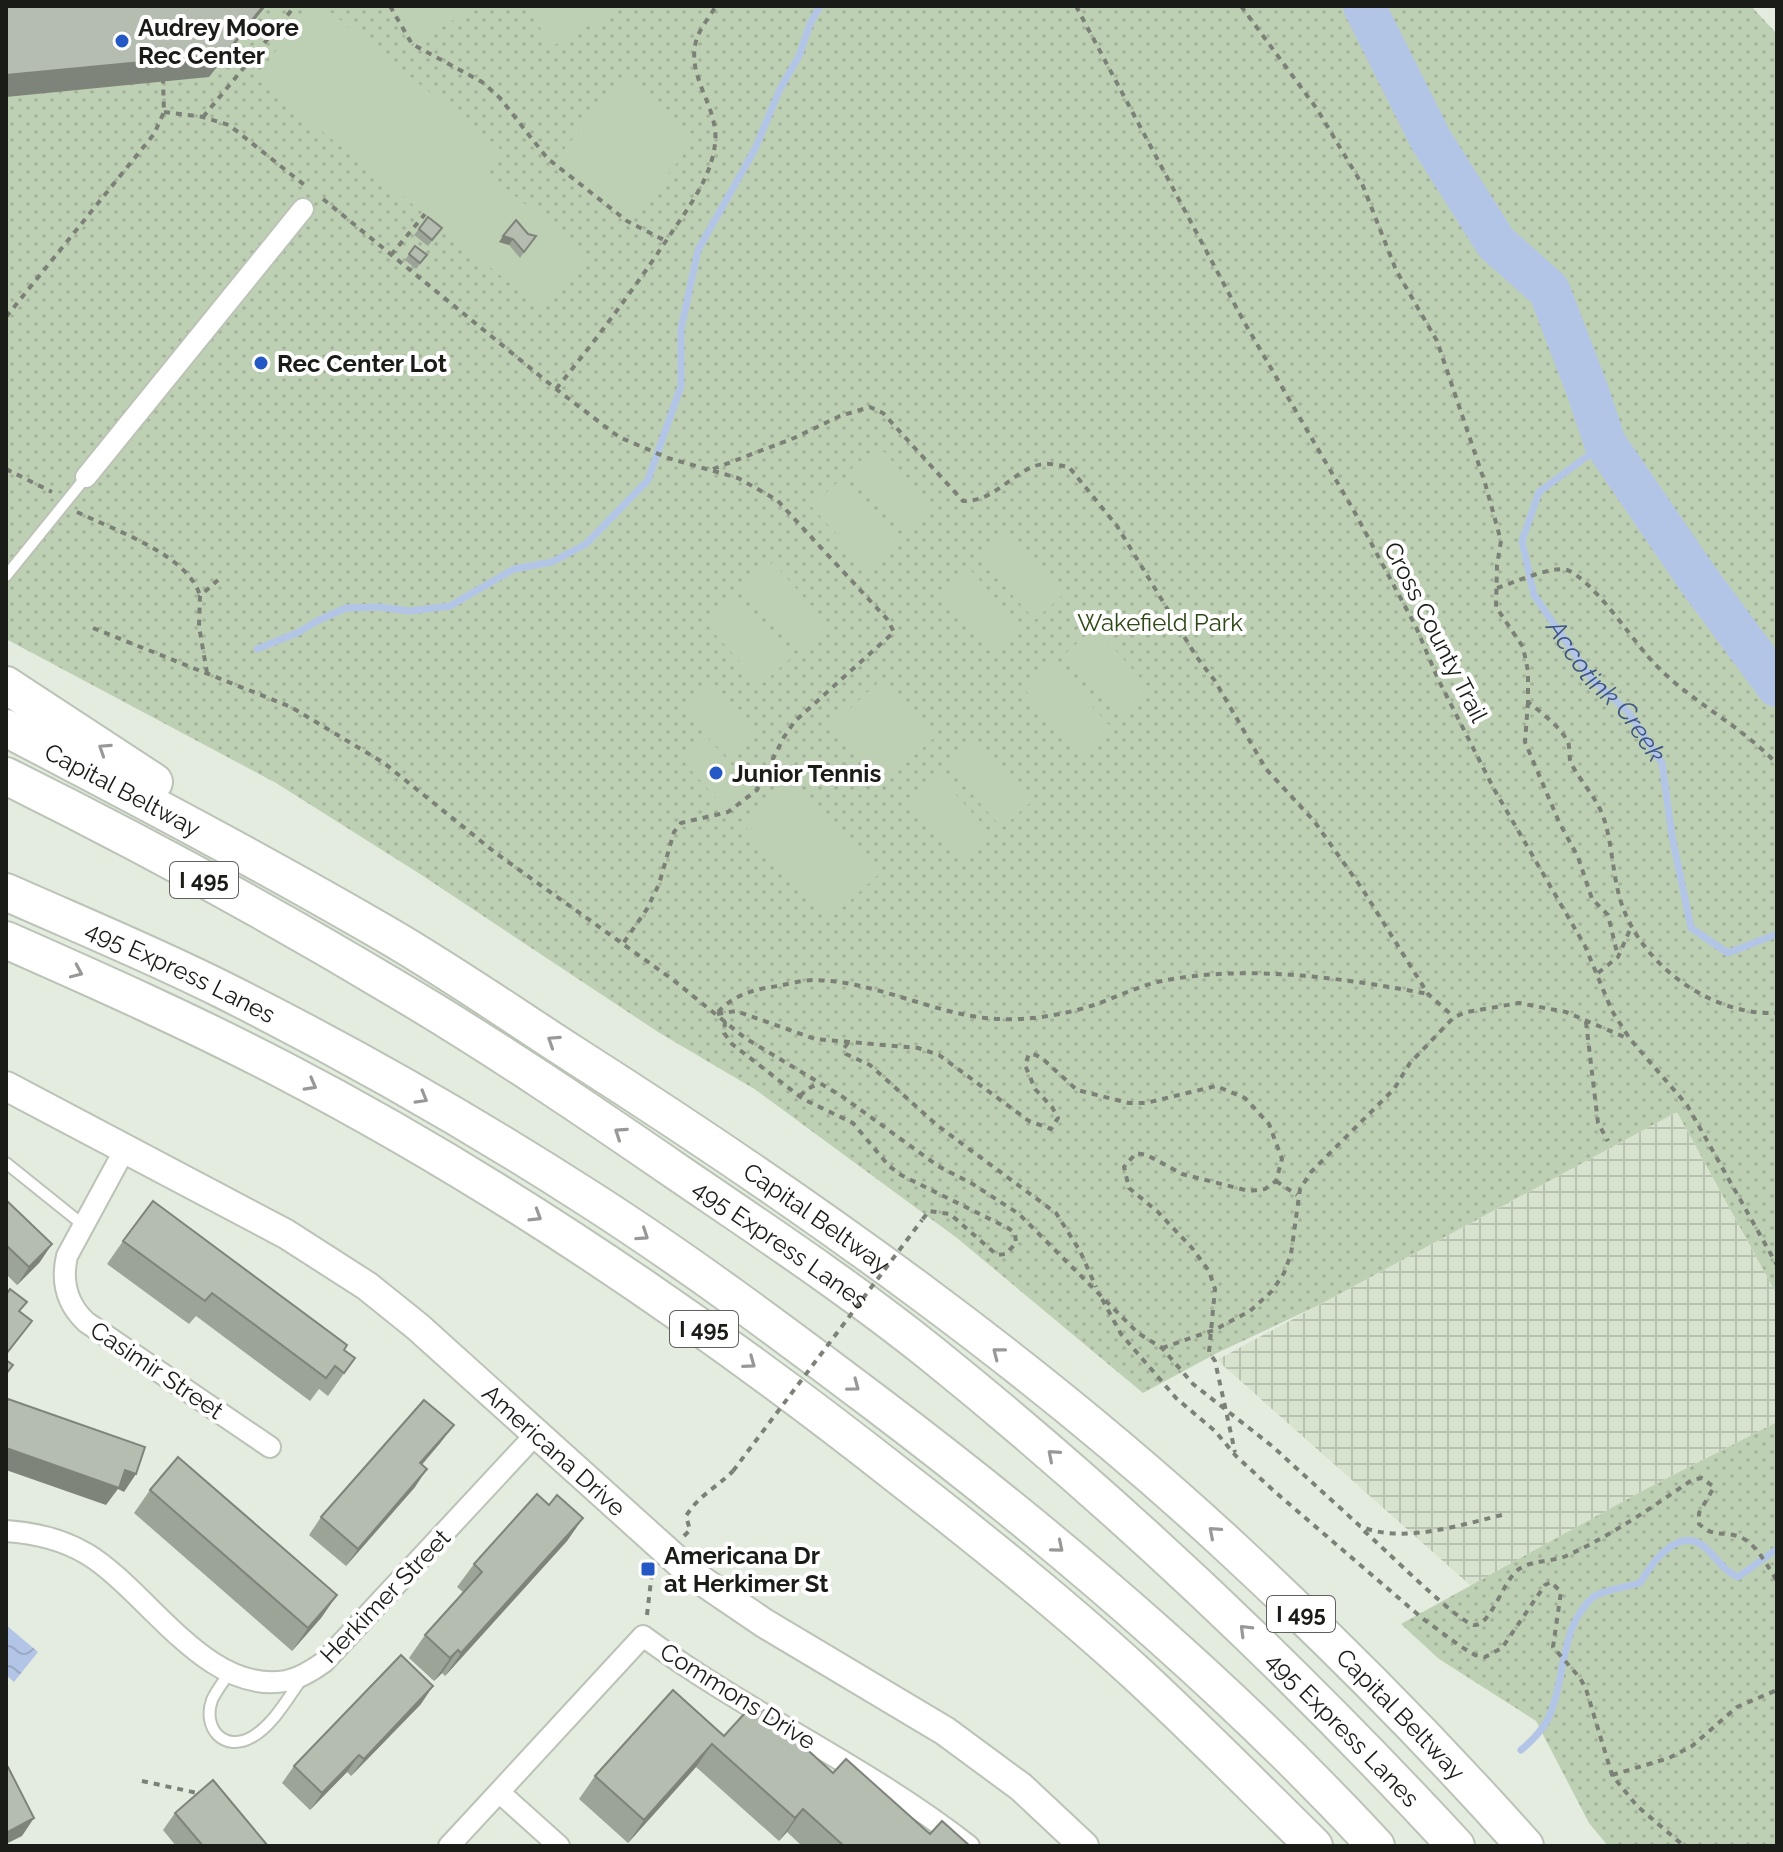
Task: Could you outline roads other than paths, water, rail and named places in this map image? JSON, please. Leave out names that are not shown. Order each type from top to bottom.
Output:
[{"type":"highway","points":[[6,685],[380,930]]},
{"type":"highway","name":"Capital Beltway","points":[[6,728],[380,930],[719,1149],[896,1276],[1059,1401],[1236,1552],[1433,1746],[1525,1846]]},
{"type":"highway","name":"495 Express Lanes","points":[[6,776],[201,878],[399,990],[625,1136],[849,1291],[1040,1443],[1155,1545],[1341,1725],[1456,1846]]},
{"type":"highway","points":[[6,804],[399,990]]},
{"type":"highway","points":[[6,869],[213,975],[354,1059]]},
{"type":"highway","name":"495 Express Lanes","points":[[6,892],[219,988],[354,1059],[458,1118],[603,1207],[746,1306],[927,1442],[1092,1575],[1282,1750],[1376,1846]]},
{"type":"highway","name":"I 495","points":[[6,940],[153,1007],[323,1092],[444,1159],[685,1315],[805,1402],[1053,1601],[1135,1672],[1314,1846]]},
{"type":"street","points":[[86,477],[312,203]]},
{"type":"street","name":"Americana Drive","points":[[6,1086],[286,1234],[367,1286],[418,1327],[692,1574],[764,1623],[945,1731],[1021,1787],[1084,1846]]},
{"type":"street","name":"Casimir Street","points":[[125,1149],[67,1256],[63,1272],[65,1286],[78,1314],[270,1447]]},
{"type":"street","name":"Herkimer Street","points":[[6,1531],[47,1536],[87,1554],[196,1650],[229,1673],[266,1682],[287,1681],[305,1675],[324,1662],[353,1634],[536,1434]]},
{"type":"street","name":"Commons Drive","points":[[449,1846],[643,1636],[721,1689],[890,1789],[969,1846]]},
{"type":"street","points":[[499,1792],[559,1846]]},
{"type":"lane","points":[[6,576],[86,477]]},
{"type":"lane","points":[[6,1163],[82,1224]]},
{"type":"lane","points":[[229,1673],[212,1700],[211,1730],[228,1742],[240,1743],[268,1724],[305,1675]]},
{"type":"water","points":[[6,1625],[38,1652],[14,1682],[6,1675]]},
{"type":"waterway","points":[[257,649],[346,608],[379,607],[410,611],[450,606],[514,569],[552,562],[586,544],[648,480],[681,386],[681,329],[698,250],[755,149],[820,6]]},
{"type":"waterway","name":"Accotink Creek","points":[[1364,6],[1431,140],[1496,243],[1549,290],[1605,443],[1698,579],[1777,686]]},
{"type":"waterway","name":"Accotink Creek","points":[[1605,443],[1539,492],[1522,541],[1534,595],[1591,678],[1628,712],[1662,763],[1672,836],[1691,928],[1728,953],[1777,934]]},
{"type":"waterway","points":[[1521,1750],[1549,1717],[1569,1637],[1582,1609],[1593,1597],[1640,1583],[1661,1555],[1679,1542],[1689,1540],[1699,1543],[1725,1569],[1738,1577],[1777,1549]]},
{"type":"place","name":"Audrey Moore Rec Center","points":[[122,41]]},
{"type":"place","name":"Rec Center Lot","points":[[261,363]]},
{"type":"place","name":"Junior Tennis","points":[[716,773]]},
{"type":"place","name":"Americana Dr at Herkimer St","points":[[648,1569]]},
{"type":"park label","name":"Wakefield Park","points":[[1160,622]]}]
